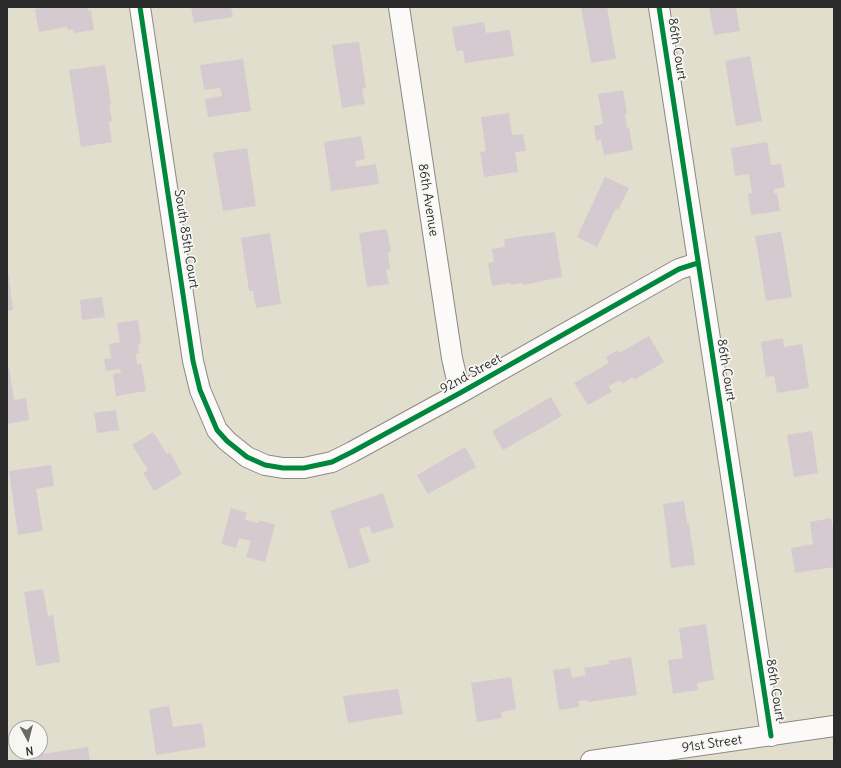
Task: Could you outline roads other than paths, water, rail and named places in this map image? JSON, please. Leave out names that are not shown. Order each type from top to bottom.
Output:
[{"type":"street","name":"South 85th Court","points":[[140,7],[193,360],[200,390],[217,430],[227,441],[247,457]]},
{"type":"street","name":"86th Avenue","points":[[399,7],[452,358],[460,393]]},
{"type":"street","name":"86th Court","points":[[659,7],[771,736]]},
{"type":"street","name":"92nd Street","points":[[247,457],[265,466],[304,468],[326,463],[352,452],[460,393],[679,269],[698,263]]},
{"type":"street","name":"91st Street","points":[[591,761],[834,726]]}]
